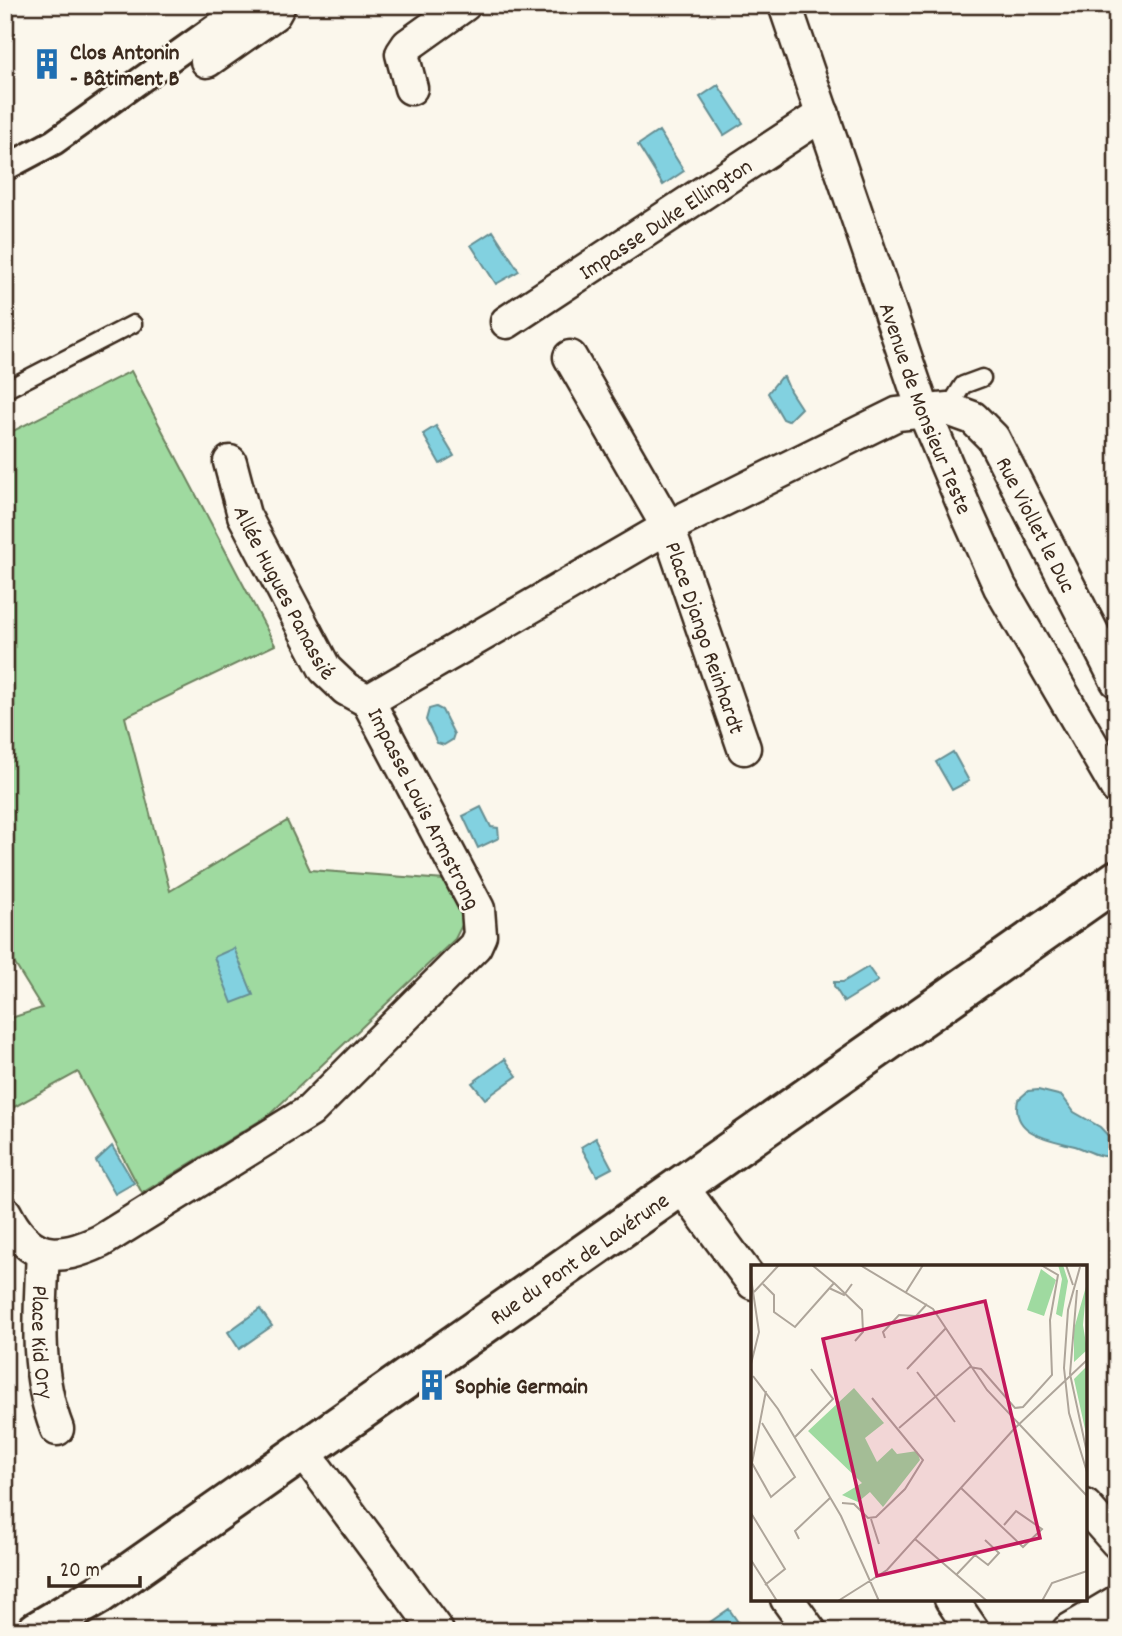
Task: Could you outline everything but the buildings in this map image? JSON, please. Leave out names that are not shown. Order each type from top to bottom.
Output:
[{"type":"street","points":[[5,168],[54,142],[246,5]]},
{"type":"street","points":[[206,61],[274,14],[279,5]]},
{"type":"street","points":[[411,88],[402,54],[408,45],[464,5]]},
{"type":"street","name":"Avenue de Monsieur Teste","points":[[785,5],[823,114],[1000,587],[1117,788]]},
{"type":"street","name":"Impasse Duke Ellington","points":[[507,323],[823,114]]},
{"type":"street","name":"Place Django Reinhardt","points":[[570,357],[668,527],[744,748]]},
{"type":"street","name":"Impasse Louis Armstrong","points":[[43,1252],[59,1255],[79,1251],[101,1241],[310,1111],[475,946],[480,935],[478,909],[368,701],[668,527],[897,414],[935,409]]},
{"type":"street","name":"Rue Viollet le Duc","points":[[935,409],[973,418],[993,438],[1117,681]]},
{"type":"street","name":"Allée Hugues Panassié","points":[[230,462],[244,515],[325,669],[346,689],[368,701]]},
{"type":"street","name":"Rue du Pont de Lavérune","points":[[37,1631],[82,1606],[1117,880]]},
{"type":"street","points":[[681,1186],[751,1280]]},
{"type":"street","points":[[5,1213],[15,1231],[27,1244],[43,1252]]},
{"type":"street","name":"Place Kid Ory","points":[[43,1252],[42,1370],[47,1402],[57,1429]]},
{"type":"street","points":[[303,1451],[437,1631]]},
{"type":"street","points":[[1087,1508],[1117,1542]]},
{"type":"street","points":[[788,1601],[810,1631]]},
{"type":"street","points":[[952,1601],[973,1631]]},
{"type":"street","points":[[1068,1631],[1117,1602]]},
{"type":"lane","points":[[5,390],[134,324]]},
{"type":"lane","points":[[935,409],[963,384],[982,378]]},
{"type":"green space","points":[[131,371],[275,645],[125,717],[170,891],[287,821],[310,870],[445,880],[465,919],[455,939],[269,1115],[142,1193],[78,1072],[5,1112],[5,1020],[42,1008],[5,948],[5,435]]},
{"type":"water","points":[[718,85],[743,123],[724,135],[700,97]]},
{"type":"water","points":[[659,131],[684,171],[663,185],[638,145]]},
{"type":"water","points":[[493,231],[519,271],[496,284],[471,245]]},
{"type":"water","points":[[784,377],[801,408],[788,421],[783,419],[768,393],[780,378]]},
{"type":"water","points":[[436,426],[454,456],[440,464],[423,434]]},
{"type":"water","points":[[436,707],[442,710],[454,734],[452,740],[444,745],[437,743],[426,720],[429,709]]},
{"type":"water","points":[[953,752],[969,781],[952,790],[936,762]]},
{"type":"water","points":[[481,807],[491,827],[498,828],[499,838],[478,848],[463,816]]},
{"type":"water","points":[[234,948],[253,995],[232,1003],[214,957]]},
{"type":"water","points":[[868,967],[878,981],[844,1002],[834,982],[843,982]]},
{"type":"water","points":[[505,1059],[517,1076],[485,1099],[472,1083]]},
{"type":"water","points":[[1038,1090],[1062,1096],[1074,1112],[1100,1127],[1115,1143],[1112,1156],[1098,1155],[1045,1138],[1026,1128],[1017,1112],[1018,1100],[1028,1091]]},
{"type":"water","points":[[596,1138],[612,1168],[597,1176],[581,1147]]},
{"type":"water","points":[[112,1146],[134,1183],[115,1194],[96,1161]]},
{"type":"water","points":[[260,1309],[272,1326],[239,1349],[228,1332]]},
{"type":"water","points":[[729,1609],[744,1631],[701,1631],[700,1629]]},
{"type":"place","name":"Clos Antonin - Bâtiment B","points":[[47,64]]},
{"type":"place","name":"Sophie Germain","points":[[432,1385]]}]
